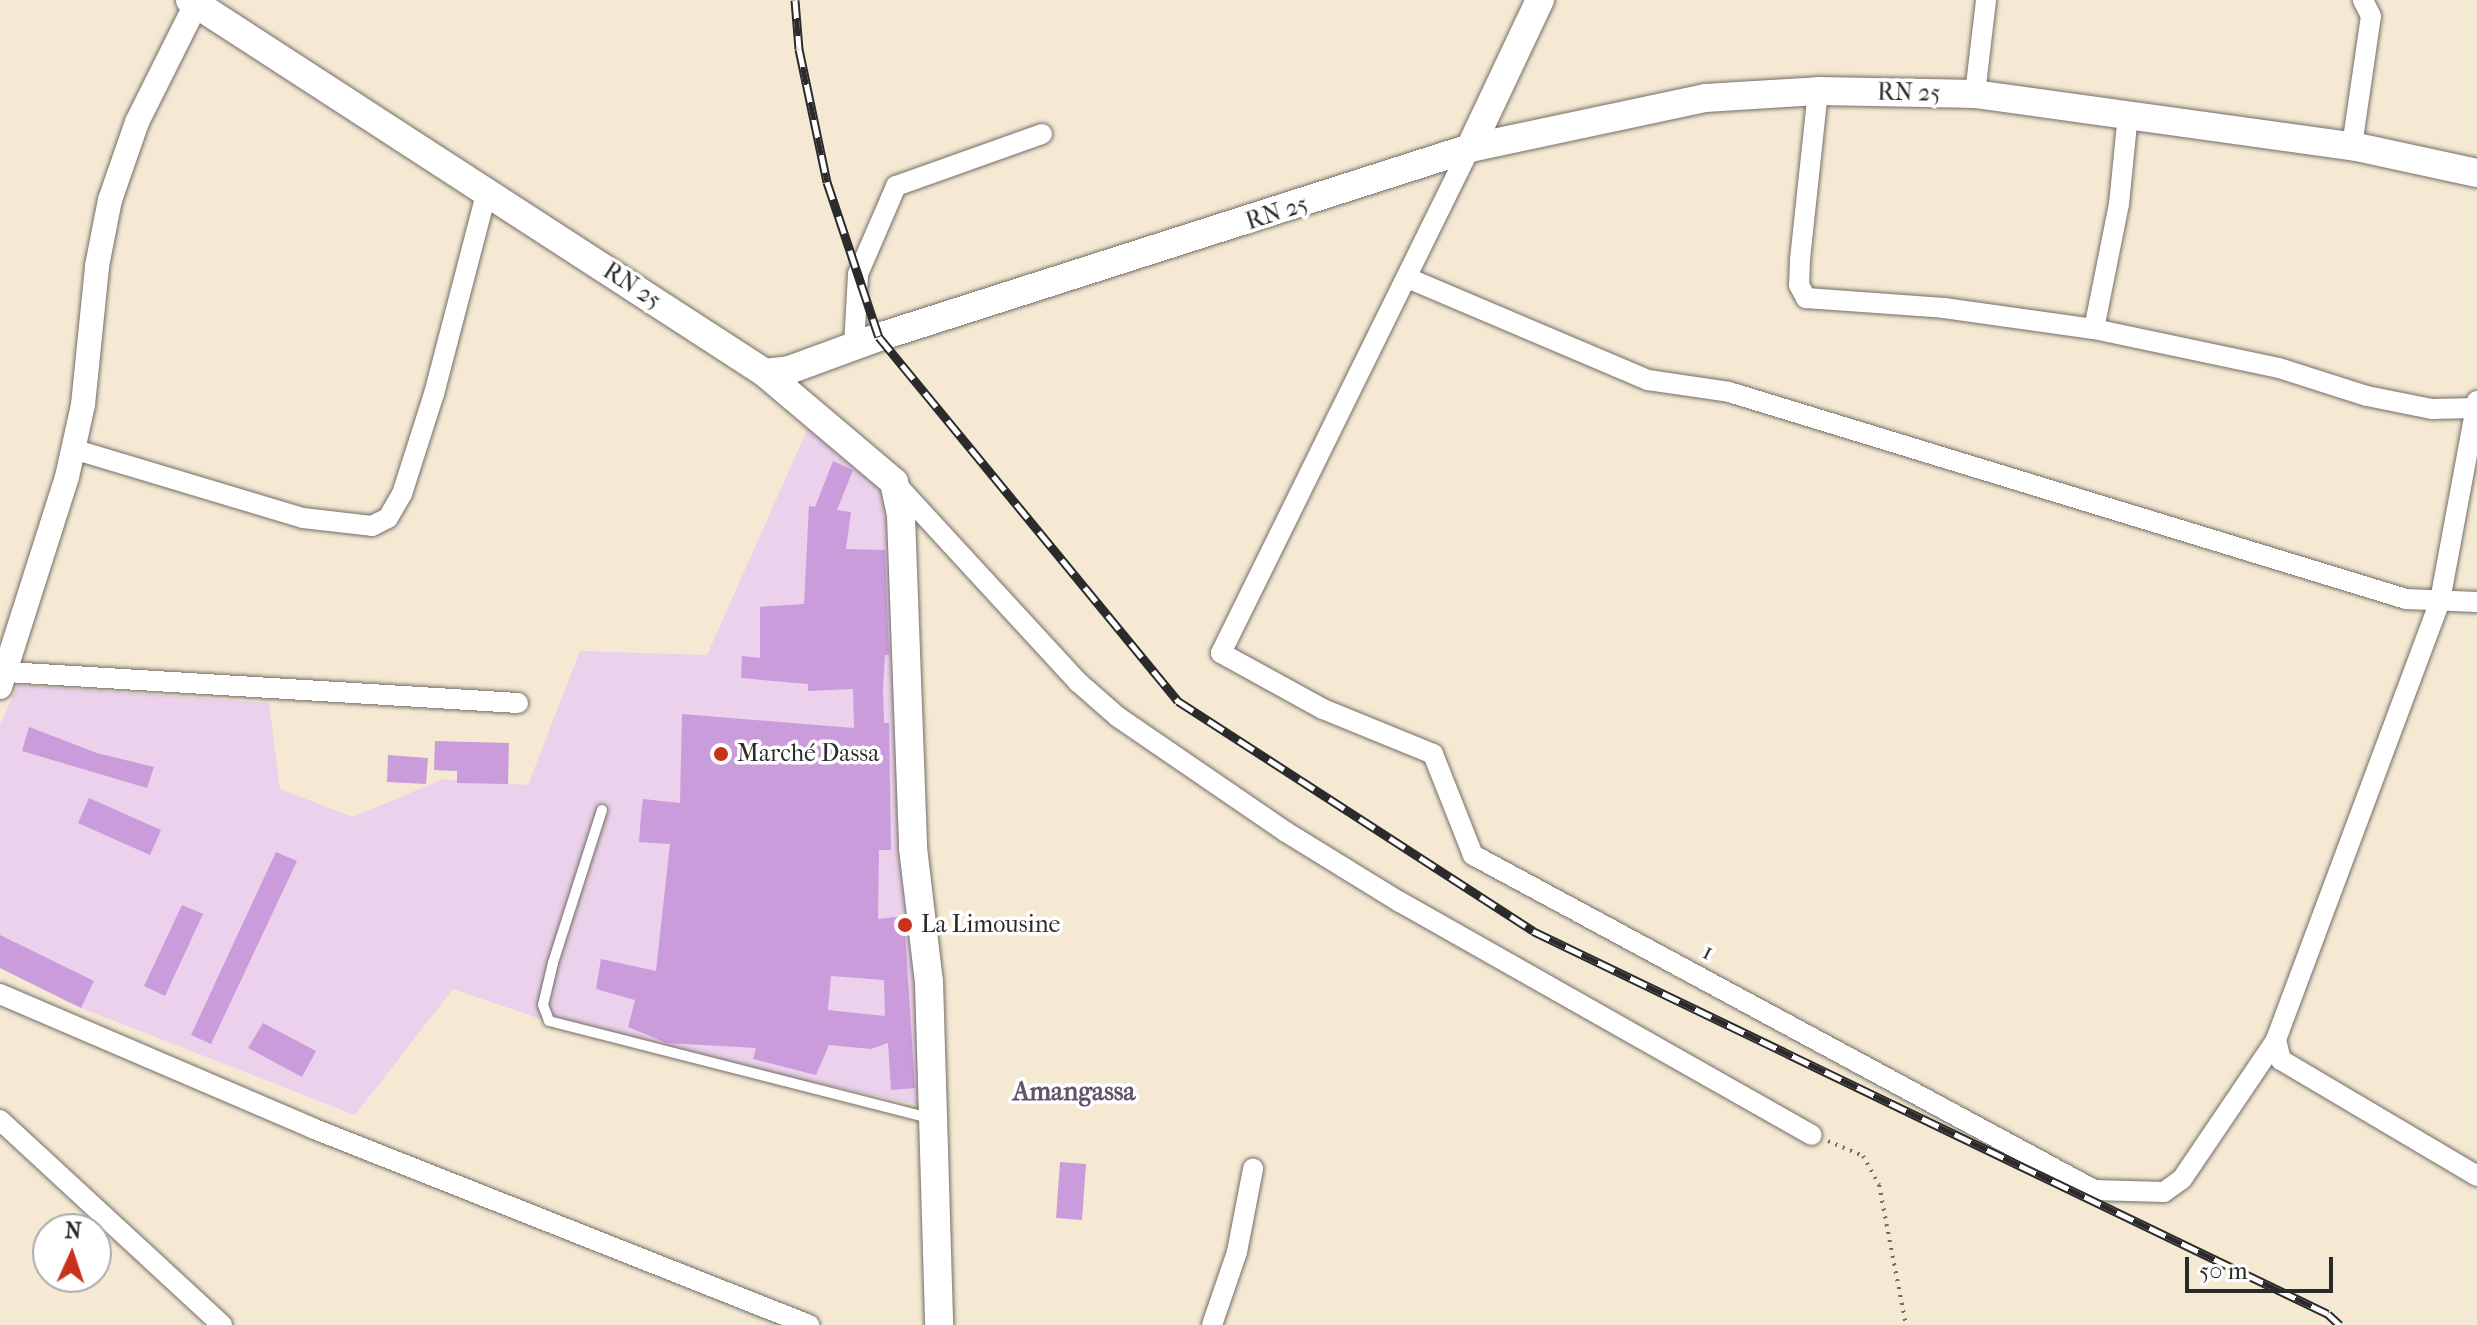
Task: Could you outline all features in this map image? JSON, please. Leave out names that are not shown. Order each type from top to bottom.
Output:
[{"type":"main road","points":[[1470,148],[1540,0]]},
{"type":"main road","name":"RN 25","points":[[193,2],[765,373],[789,370],[854,346],[1470,148],[1705,98],[1818,91],[1975,94],[2352,146],[2477,173]]},
{"type":"main road","points":[[765,373],[894,482],[902,529],[913,848],[929,982],[939,1325]]},
{"type":"street","points":[[1975,94],[1986,0]]},
{"type":"street","points":[[193,2],[137,122],[110,200],[73,449],[4,680],[518,703]]},
{"type":"street","points":[[2352,146],[2371,5]]},
{"type":"street","points":[[1818,91],[1800,273],[1806,298],[1944,308],[2094,329],[2279,368],[2367,396],[2432,409],[2476,404],[2440,601],[2276,1040],[2281,1060],[2477,1176]]},
{"type":"street","points":[[2094,329],[2119,204],[2128,114]]},
{"type":"street","points":[[854,346],[858,274],[896,186],[1042,134]]},
{"type":"street","points":[[1470,148],[1410,279],[1648,380],[1729,392],[2406,599],[2477,602]]},
{"type":"street","points":[[73,449],[303,518],[372,526],[388,518],[402,494],[434,394],[487,190]]},
{"type":"street","name":"1","points":[[1410,279],[1270,550],[1221,653],[1323,709],[1433,754],[1473,855],[1578,915],[1831,1045],[2028,1159],[2094,1190],[2164,1192],[2182,1179],[2276,1040]]},
{"type":"street","points":[[894,482],[1078,682],[1118,717],[1286,832],[1400,902],[1812,1135]]},
{"type":"street","points":[[0,994],[297,1122],[809,1325]]},
{"type":"street","points":[[0,1120],[222,1325]]},
{"type":"street","points":[[1212,1325],[1237,1252],[1253,1169]]},
{"type":"lane","points":[[602,810],[546,991],[543,1005],[549,1021],[933,1119]]},
{"type":"path","points":[[1812,1135],[1863,1156],[1879,1185],[1906,1325]]},
{"type":"shaded area","points":[[808,428],[885,493],[893,540],[924,1106],[588,1035],[453,989],[355,1115],[81,1008],[0,968],[0,724],[18,685],[269,703],[280,789],[353,817],[443,779],[528,785],[580,651],[707,655]]},
{"type":"building","points":[[833,461],[853,470],[837,510],[851,512],[846,549],[885,550],[889,655],[885,655],[883,689],[884,723],[889,723],[891,850],[879,850],[878,919],[904,916],[915,1088],[891,1090],[888,1043],[871,1049],[829,1045],[816,1075],[753,1059],[756,1048],[667,1043],[628,1027],[635,1000],[596,989],[601,959],[656,971],[670,844],[639,842],[641,815],[643,799],[680,803],[682,714],[854,728],[853,689],[808,691],[808,684],[741,678],[742,656],[760,658],[760,607],[804,604],[809,506],[815,507]],"holes":[[[831,976],[884,980],[885,1016],[828,1010]]]},
{"type":"building","points":[[29,727],[97,753],[154,767],[147,788],[22,751]]},
{"type":"building","points":[[435,741],[509,743],[508,784],[457,783],[457,771],[434,770]]},
{"type":"building","points":[[388,755],[428,758],[426,784],[387,782]]},
{"type":"building","points":[[89,798],[161,830],[150,855],[78,823]]},
{"type":"building","points":[[276,852],[297,861],[211,1044],[191,1035]]},
{"type":"building","points":[[182,905],[203,914],[165,996],[144,986]]},
{"type":"building","points":[[0,935],[94,981],[81,1008],[0,968]]},
{"type":"building","points":[[263,1023],[316,1051],[302,1077],[248,1048]]},
{"type":"building","points":[[1060,1162],[1086,1164],[1082,1220],[1056,1218]]},
{"type":"railway","points":[[795,0],[799,49],[827,182],[879,337],[1178,701],[1533,931],[2328,1314],[2340,1325]]},
{"type":"place","name":"Marché Dassa","points":[[721,754]]},
{"type":"place","name":"La Limousine","points":[[905,925]]},
{"type":"district","name":"Amangassa","points":[[1074,1092]]}]
